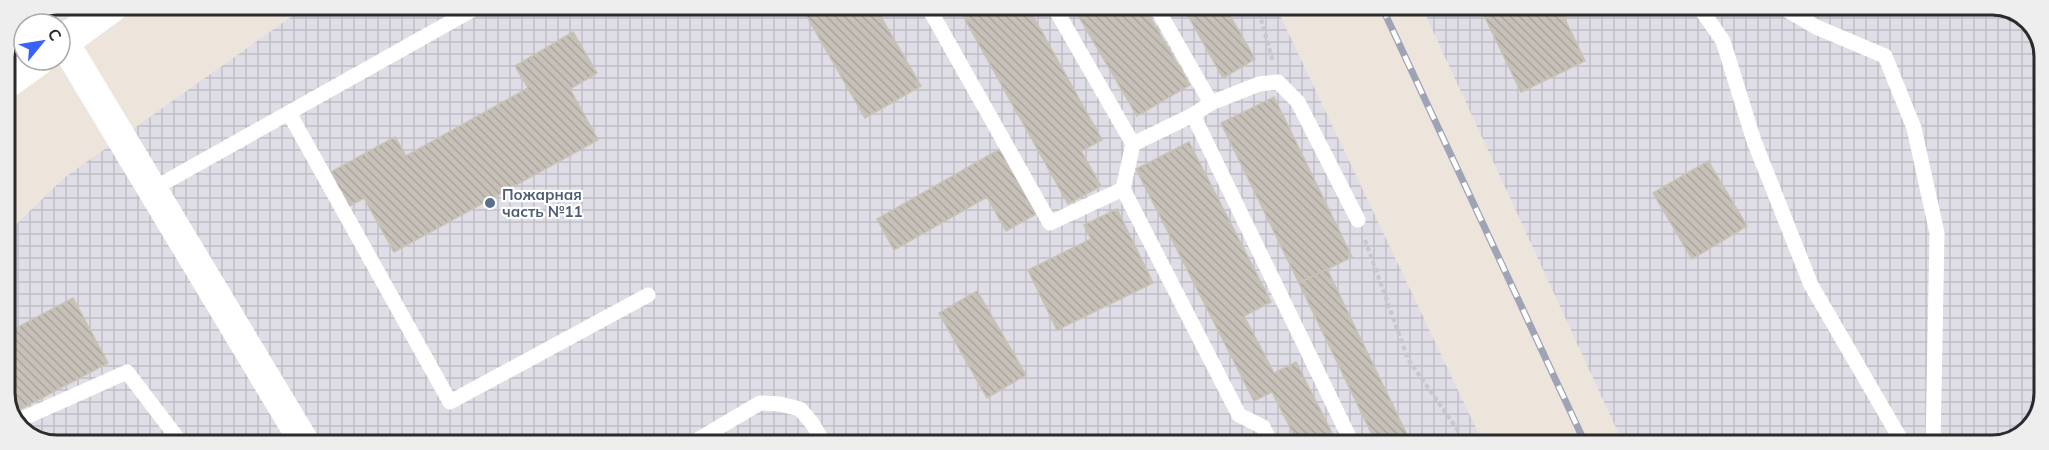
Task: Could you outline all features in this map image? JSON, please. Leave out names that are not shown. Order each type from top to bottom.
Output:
[{"type":"street","points":[[72,35],[98,15]]},
{"type":"street","points":[[72,59],[300,435]]},
{"type":"lane","points":[[151,190],[463,15]]},
{"type":"lane","points":[[933,15],[1050,222],[1123,189]]},
{"type":"lane","points":[[1059,15],[1133,144],[1123,189],[1239,415],[1263,427],[1267,435]]},
{"type":"lane","points":[[1161,15],[1210,103]]},
{"type":"lane","points":[[1705,15],[1723,41],[1754,141],[1811,285],[1898,435]]},
{"type":"lane","points":[[1796,15],[1816,27],[1885,56],[1914,128],[1937,233],[1933,435]]},
{"type":"lane","points":[[1133,144],[1192,115],[1210,103],[1258,84],[1278,82],[1298,102],[1358,220]]},
{"type":"lane","points":[[289,112],[450,402],[648,296]]},
{"type":"lane","points":[[1192,115],[1348,435]]},
{"type":"lane","points":[[23,418],[128,372],[175,435]]},
{"type":"lane","points":[[706,435],[760,403],[780,404],[800,409],[819,435]]},
{"type":"path","points":[[1260,15],[1278,82]]},
{"type":"path","points":[[1358,220],[1408,359],[1460,435]]},
{"type":"shaded area","points":[[294,15],[1280,15],[1479,435],[49,434],[41,432],[25,421],[16,404],[15,225],[64,178]]},
{"type":"shaded area","points":[[1426,15],[1992,15],[2006,17],[2024,29],[2033,46],[2034,54],[2034,393],[2031,409],[2024,421],[2006,433],[1992,435],[1619,435]]},
{"type":"building","points":[[806,15],[880,15],[921,86],[865,118]]},
{"type":"building","points":[[963,15],[1033,15],[1102,140],[1081,151],[1101,186],[1068,204]]},
{"type":"building","points":[[1078,15],[1149,15],[1190,85],[1137,116]]},
{"type":"building","points":[[1188,15],[1230,15],[1255,59],[1223,78]]},
{"type":"building","points":[[1484,15],[1563,15],[1585,61],[1521,92]]},
{"type":"building","points":[[573,32],[597,73],[570,89],[598,140],[394,252],[364,198],[348,207],[329,173],[395,137],[406,156],[528,88],[515,66]]},
{"type":"building","points":[[1274,97],[1352,257],[1299,283],[1221,123]]},
{"type":"building","points":[[1189,142],[1271,302],[1244,316],[1274,373],[1296,362],[1333,435],[1294,435],[1272,392],[1254,401],[1136,169]]},
{"type":"building","points":[[1000,149],[1036,214],[1006,231],[987,197],[894,250],[877,219]]},
{"type":"building","points":[[1708,161],[1747,226],[1692,259],[1653,193]]},
{"type":"building","points":[[1117,209],[1153,283],[1057,330],[1028,270],[1091,239],[1084,225]]},
{"type":"building","points":[[1327,269],[1407,435],[1372,435],[1299,283]]},
{"type":"building","points":[[977,291],[1026,375],[987,398],[939,313]]},
{"type":"building","points":[[73,298],[108,363],[21,409],[15,396],[15,329]]},
{"type":"railway","points":[[1386,15],[1581,435]]},
{"type":"place","name":"Пожарная часть №11","points":[[490,203]]}]
